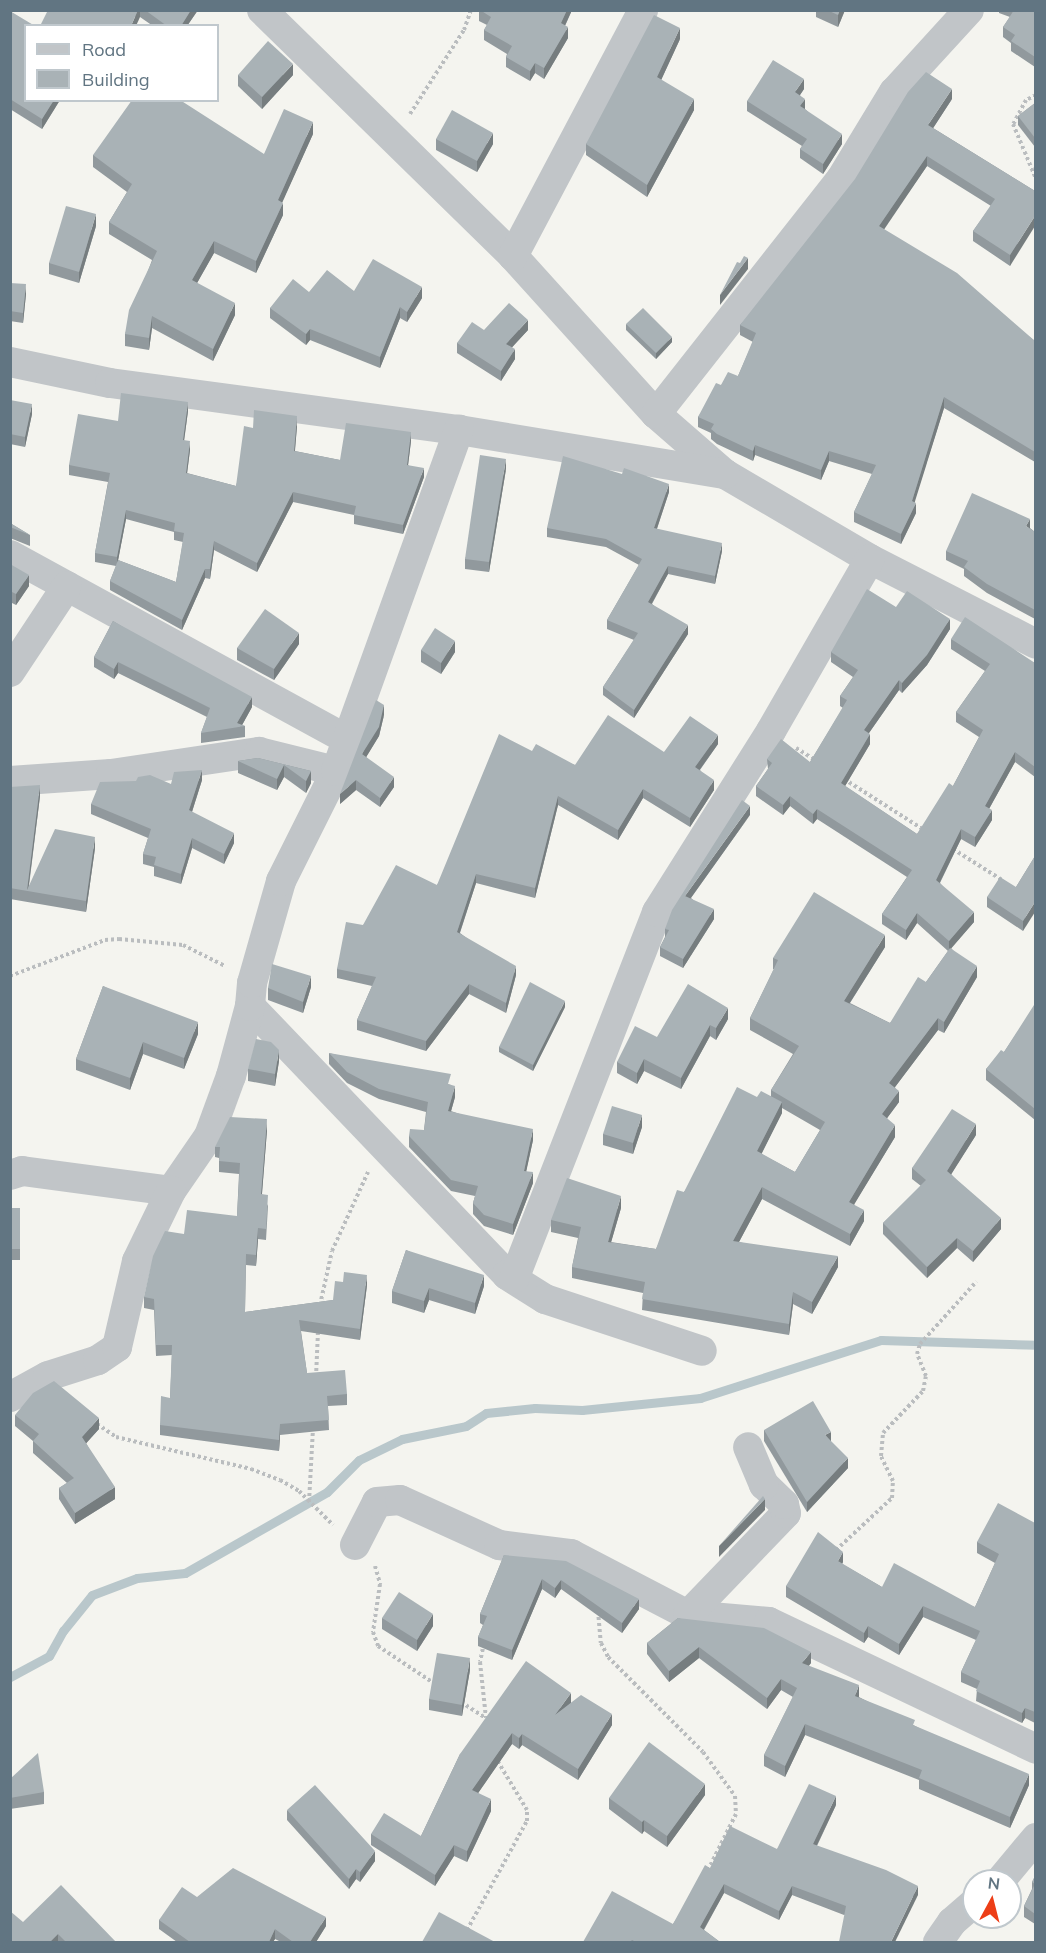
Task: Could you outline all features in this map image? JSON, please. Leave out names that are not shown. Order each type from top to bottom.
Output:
[{"type":"street","points":[[262,10],[513,256],[656,414],[725,474],[870,559],[1035,644]]},
{"type":"street","points":[[513,256],[643,10]]},
{"type":"street","points":[[656,414],[841,179],[894,92],[969,10]]},
{"type":"street","points":[[10,362],[167,392],[459,430],[725,474]]},
{"type":"street","points":[[10,1397],[48,1376],[99,1360],[117,1347],[137,1261],[171,1191],[209,1136],[231,1076],[285,871],[336,771],[459,430]]},
{"type":"street","points":[[10,555],[348,740]]},
{"type":"street","points":[[514,1279],[657,912],[771,731],[870,559]]},
{"type":"street","points":[[10,672],[68,586]]},
{"type":"street","points":[[10,781],[111,774],[259,752],[336,771]]},
{"type":"street","points":[[251,995],[381,1144],[494,1265],[545,1299],[702,1351]]},
{"type":"street","points":[[14,1168],[171,1191]]},
{"type":"street","points":[[688,1615],[786,1513],[784,1504],[764,1485],[748,1447]]},
{"type":"street","points":[[355,1545],[377,1503],[393,1499],[499,1545],[571,1554],[688,1615],[769,1622],[1035,1749]]},
{"type":"street","points":[[1010,1869],[1035,1838]]},
{"type":"street","points":[[938,1942],[952,1922],[962,1913]]},
{"type":"path","points":[[394,140],[464,30],[471,10]]},
{"type":"path","points":[[1035,95],[1026,100],[1013,124],[1035,179]]},
{"type":"path","points":[[771,731],[820,763]]},
{"type":"path","points":[[839,775],[928,832]]},
{"type":"path","points":[[947,845],[1006,883]]},
{"type":"path","points":[[10,976],[105,940],[137,939],[195,949],[251,995]]},
{"type":"path","points":[[319,1317],[332,1251],[381,1144]]},
{"type":"path","points":[[831,1555],[892,1498],[893,1481],[881,1456],[883,1433],[922,1390],[926,1376],[917,1354],[920,1344],[976,1282]]},
{"type":"path","points":[[315,1386],[318,1329]]},
{"type":"path","points":[[93,1421],[116,1437],[251,1469],[280,1480],[309,1502],[355,1545],[376,1569],[380,1584],[373,1632],[378,1646],[437,1685]]},
{"type":"path","points":[[309,1502],[314,1421]]},
{"type":"path","points":[[595,1566],[600,1633],[608,1657],[703,1752],[735,1796],[736,1814],[704,1878]]},
{"type":"path","points":[[487,1725],[480,1662],[489,1633]]},
{"type":"path","points":[[456,1698],[486,1718]]},
{"type":"path","points":[[464,1934],[527,1821],[527,1810],[491,1749]]},
{"type":"building","points":[[48,10],[138,10],[132,24],[41,24]]},
{"type":"building","points":[[145,10],[191,10],[182,24],[164,24]]},
{"type":"building","points":[[480,10],[567,10],[561,23],[568,27],[544,68],[535,63],[530,71],[506,57],[512,46],[484,30],[491,17]]},
{"type":"building","points":[[827,10],[840,10],[838,15]]},
{"type":"building","points":[[1014,10],[1035,10],[1035,57],[1011,41],[1015,35],[1003,27]]},
{"type":"building","points":[[10,11],[32,24],[24,24],[24,102],[53,102],[42,119],[10,99]]},
{"type":"building","points":[[654,15],[680,28],[657,77],[694,99],[647,185],[586,144]]},
{"type":"building","points":[[268,41],[293,64],[262,97],[238,75]]},
{"type":"building","points":[[773,60],[804,79],[795,92],[805,99],[800,106],[842,134],[823,164],[800,149],[807,139],[747,101]]},
{"type":"building","points":[[926,72],[952,89],[928,125],[1035,191],[1035,216],[1010,255],[973,231],[995,199],[927,156],[879,226],[957,273],[1035,341],[1035,452],[944,397],[912,501],[916,503],[901,534],[854,512],[876,465],[829,451],[821,470],[755,445],[753,451],[717,434],[711,429],[714,424],[698,417],[716,383],[721,385],[728,372],[738,376],[756,333],[740,325],[855,179],[908,92]]},
{"type":"building","points":[[131,102],[183,102],[264,154],[284,109],[313,122],[278,200],[283,203],[256,261],[214,241],[192,280],[235,303],[213,349],[152,316],[149,338],[125,334],[129,310],[157,251],[109,222],[132,184],[93,155]]},
{"type":"building","points":[[1035,103],[1035,138],[1018,116]]},
{"type":"building","points":[[452,110],[493,133],[477,161],[436,139]]},
{"type":"building","points":[[66,206],[96,214],[79,272],[49,263]]},
{"type":"building","points":[[744,256],[748,258],[720,295],[737,262],[740,263]]},
{"type":"building","points":[[373,259],[422,287],[407,312],[400,307],[380,357],[310,329],[306,334],[270,308],[293,279],[309,292],[327,270],[354,291]]},
{"type":"building","points":[[10,283],[26,284],[23,313],[10,311]]},
{"type":"building","points":[[509,303],[528,320],[506,344],[515,349],[501,371],[457,343],[472,322],[484,330]]},
{"type":"building","points":[[643,308],[672,337],[656,353],[626,324]]},
{"type":"building","points":[[121,393],[188,402],[183,440],[190,441],[186,473],[236,486],[244,426],[253,428],[254,410],[297,416],[294,451],[340,460],[346,423],[411,432],[407,465],[424,468],[403,525],[354,515],[356,506],[293,492],[257,563],[214,541],[210,569],[205,569],[182,620],[110,581],[118,560],[176,582],[184,533],[174,531],[175,523],[126,510],[117,557],[95,553],[110,473],[69,465],[78,414],[118,421]]},
{"type":"building","points":[[10,400],[32,404],[25,437],[10,434]]},
{"type":"building","points":[[480,455],[506,459],[489,562],[465,559]]},
{"type":"building","points":[[563,456],[622,474],[624,468],[669,484],[654,528],[722,543],[715,576],[668,566],[648,602],[688,625],[634,710],[603,687],[638,633],[607,620],[642,559],[606,539],[547,528]]},
{"type":"building","points":[[972,493],[1030,519],[1026,526],[1035,532],[1035,610],[987,584],[964,567],[968,561],[946,551]]},
{"type":"building","points":[[10,523],[30,535],[10,527]]},
{"type":"building","points":[[10,564],[29,575],[16,594],[10,591]]},
{"type":"building","points":[[867,589],[896,607],[907,591],[950,619],[927,655],[902,683],[899,680],[864,730],[870,734],[841,783],[917,834],[949,783],[953,786],[983,730],[956,712],[990,664],[951,639],[965,617],[1035,663],[1035,767],[1015,752],[985,806],[992,810],[975,837],[961,829],[936,880],[974,912],[949,941],[917,913],[906,930],[882,914],[912,870],[817,809],[813,814],[790,796],[783,805],[756,786],[772,763],[767,759],[781,739],[810,762],[847,700],[840,696],[858,670],[831,652]]},
{"type":"building","points":[[265,609],[299,633],[274,669],[237,648]]},
{"type":"building","points":[[113,621],[252,697],[237,723],[245,726],[201,733],[210,708],[118,662],[114,669],[94,657]]},
{"type":"building","points":[[435,628],[455,641],[441,663],[421,650]]},
{"type":"building","points":[[376,700],[384,705],[379,727],[362,754],[394,777],[380,798],[356,780],[340,794]]},
{"type":"building","points":[[608,715],[664,752],[690,716],[718,735],[695,767],[714,780],[690,818],[643,789],[618,830],[558,796],[535,888],[476,874],[457,932],[516,966],[506,1003],[469,984],[426,1041],[357,1020],[376,977],[337,969],[346,922],[363,925],[396,865],[437,885],[499,734],[532,751],[536,744],[575,765]]},
{"type":"building","points":[[258,758],[311,771],[306,781],[284,765],[277,779],[238,761]]},
{"type":"building","points":[[202,770],[189,810],[234,833],[224,854],[192,838],[181,874],[154,865],[156,857],[143,854],[151,829],[91,804],[100,782],[136,781],[138,777],[150,775],[171,784],[174,772]]},
{"type":"building","points":[[40,785],[27,890],[55,829],[95,837],[86,901],[10,888],[10,787]]},
{"type":"building","points":[[742,800],[750,806],[685,896],[714,909],[683,959],[660,947],[669,930],[665,929],[672,910]]},
{"type":"building","points":[[1035,856],[1035,902],[1023,921],[987,897],[1000,877],[1016,887]]},
{"type":"building","points":[[814,892],[885,935],[844,1001],[890,1023],[918,977],[926,982],[950,948],[977,966],[944,1022],[938,1018],[889,1083],[899,1091],[882,1114],[895,1125],[849,1202],[864,1210],[850,1234],[762,1187],[733,1241],[838,1256],[812,1302],[793,1292],[789,1324],[642,1299],[645,1282],[572,1267],[581,1227],[551,1220],[567,1178],[621,1196],[608,1242],[656,1249],[677,1190],[684,1192],[737,1087],[757,1097],[761,1091],[782,1102],[757,1151],[795,1172],[825,1122],[771,1090],[799,1046],[750,1018],[778,960],[773,958]]},
{"type":"building","points":[[272,964],[311,976],[303,1002],[268,988]]},
{"type":"building","points":[[530,982],[565,1001],[533,1065],[499,1047]]},
{"type":"building","points":[[688,984],[728,1008],[716,1028],[710,1025],[681,1078],[644,1059],[637,1073],[617,1062],[635,1026],[657,1037]]},
{"type":"building","points":[[103,986],[198,1022],[184,1058],[143,1042],[130,1078],[76,1059]]},
{"type":"building","points":[[1034,1005],[1035,1109],[986,1069],[1001,1050],[1004,1052]]},
{"type":"building","points":[[256,1039],[271,1042],[279,1050],[275,1074],[248,1069]]},
{"type":"building","points":[[329,1053],[451,1074],[448,1084],[455,1086],[448,1111],[533,1129],[524,1171],[533,1172],[513,1224],[484,1215],[473,1203],[478,1186],[451,1180],[409,1136],[410,1129],[424,1130],[428,1102],[379,1089],[347,1072]]},
{"type":"building","points":[[612,1106],[642,1115],[633,1143],[603,1134]]},
{"type":"building","points":[[952,1109],[976,1124],[947,1171],[1001,1218],[973,1251],[957,1238],[927,1267],[883,1223],[926,1180],[912,1168]]},
{"type":"building","points":[[230,1117],[267,1119],[261,1194],[268,1195],[266,1229],[258,1228],[256,1255],[246,1254],[245,1312],[333,1300],[335,1281],[343,1282],[344,1272],[367,1275],[360,1329],[299,1320],[307,1373],[345,1370],[347,1394],[327,1396],[329,1420],[280,1424],[279,1440],[160,1425],[161,1396],[170,1398],[172,1345],[156,1345],[154,1299],[144,1297],[153,1256],[165,1231],[184,1234],[187,1210],[237,1216],[240,1163],[219,1161],[220,1147],[215,1147]]},
{"type":"building","points":[[10,1208],[20,1208],[20,1249],[10,1249]]},
{"type":"building","points":[[406,1250],[484,1275],[475,1303],[429,1288],[424,1301],[392,1291]]},
{"type":"building","points":[[54,1381],[99,1418],[82,1437],[115,1487],[75,1513],[59,1488],[74,1478],[33,1441],[39,1434],[15,1415],[33,1393]]},
{"type":"building","points":[[813,1401],[831,1432],[825,1435],[848,1458],[807,1502],[764,1430]]},
{"type":"building","points":[[763,1496],[765,1499],[719,1546]]},
{"type":"building","points":[[998,1503],[1035,1523],[1035,1712],[1025,1708],[1022,1713],[976,1691],[980,1681],[961,1672],[980,1631],[923,1606],[899,1644],[868,1626],[864,1633],[786,1586],[818,1532],[843,1552],[838,1561],[882,1587],[894,1563],[975,1607],[999,1554],[977,1542]]},
{"type":"building","points":[[504,1555],[566,1561],[639,1599],[622,1623],[561,1580],[555,1588],[542,1579],[512,1650],[478,1637],[487,1616],[480,1614]]},
{"type":"building","points":[[399,1592],[433,1614],[417,1640],[382,1618]]},
{"type":"building","points":[[678,1618],[764,1628],[811,1652],[802,1663],[859,1685],[855,1696],[915,1720],[913,1725],[1029,1774],[1010,1817],[919,1778],[922,1770],[805,1724],[785,1766],[764,1755],[797,1688],[781,1679],[767,1698],[699,1647],[669,1671],[647,1643]]},
{"type":"building","points":[[437,1653],[470,1658],[462,1705],[429,1699]]},
{"type":"building","points":[[526,1661],[571,1693],[555,1715],[581,1695],[612,1714],[578,1769],[522,1734],[519,1738],[512,1733],[472,1790],[491,1799],[467,1851],[454,1845],[435,1875],[371,1834],[384,1813],[421,1836],[460,1754]]},
{"type":"building","points":[[649,1742],[705,1784],[667,1836],[644,1820],[642,1822],[609,1798]]},
{"type":"building","points":[[38,1753],[44,1792],[10,1798],[10,1779]]},
{"type":"building","points":[[809,1784],[836,1796],[813,1844],[886,1870],[918,1886],[891,1942],[839,1942],[846,1906],[792,1886],[779,1911],[724,1884],[700,1927],[720,1942],[636,1942],[632,1940],[630,1942],[583,1942],[612,1891],[673,1924],[705,1865],[710,1868],[730,1826],[777,1849]]},
{"type":"building","points":[[315,1785],[375,1851],[360,1872],[356,1869],[349,1879],[287,1810]]},
{"type":"building","points":[[233,1868],[326,1917],[310,1942],[293,1942],[275,1929],[269,1942],[190,1942],[159,1920],[182,1887],[197,1897]]},
{"type":"building","points":[[1035,1884],[1035,1914],[1024,1906]]},
{"type":"building","points":[[61,1885],[116,1942],[66,1942],[58,1934],[50,1942],[10,1942],[10,1911],[23,1922]]},
{"type":"building","points":[[439,1912],[495,1942],[422,1942]]},
{"type":"waterway","points":[[10,1677],[49,1656],[63,1631],[92,1595],[137,1578],[185,1573],[327,1492],[359,1460],[402,1439],[466,1426],[486,1413],[535,1408],[582,1410],[700,1398],[881,1340],[1036,1345]]}]
